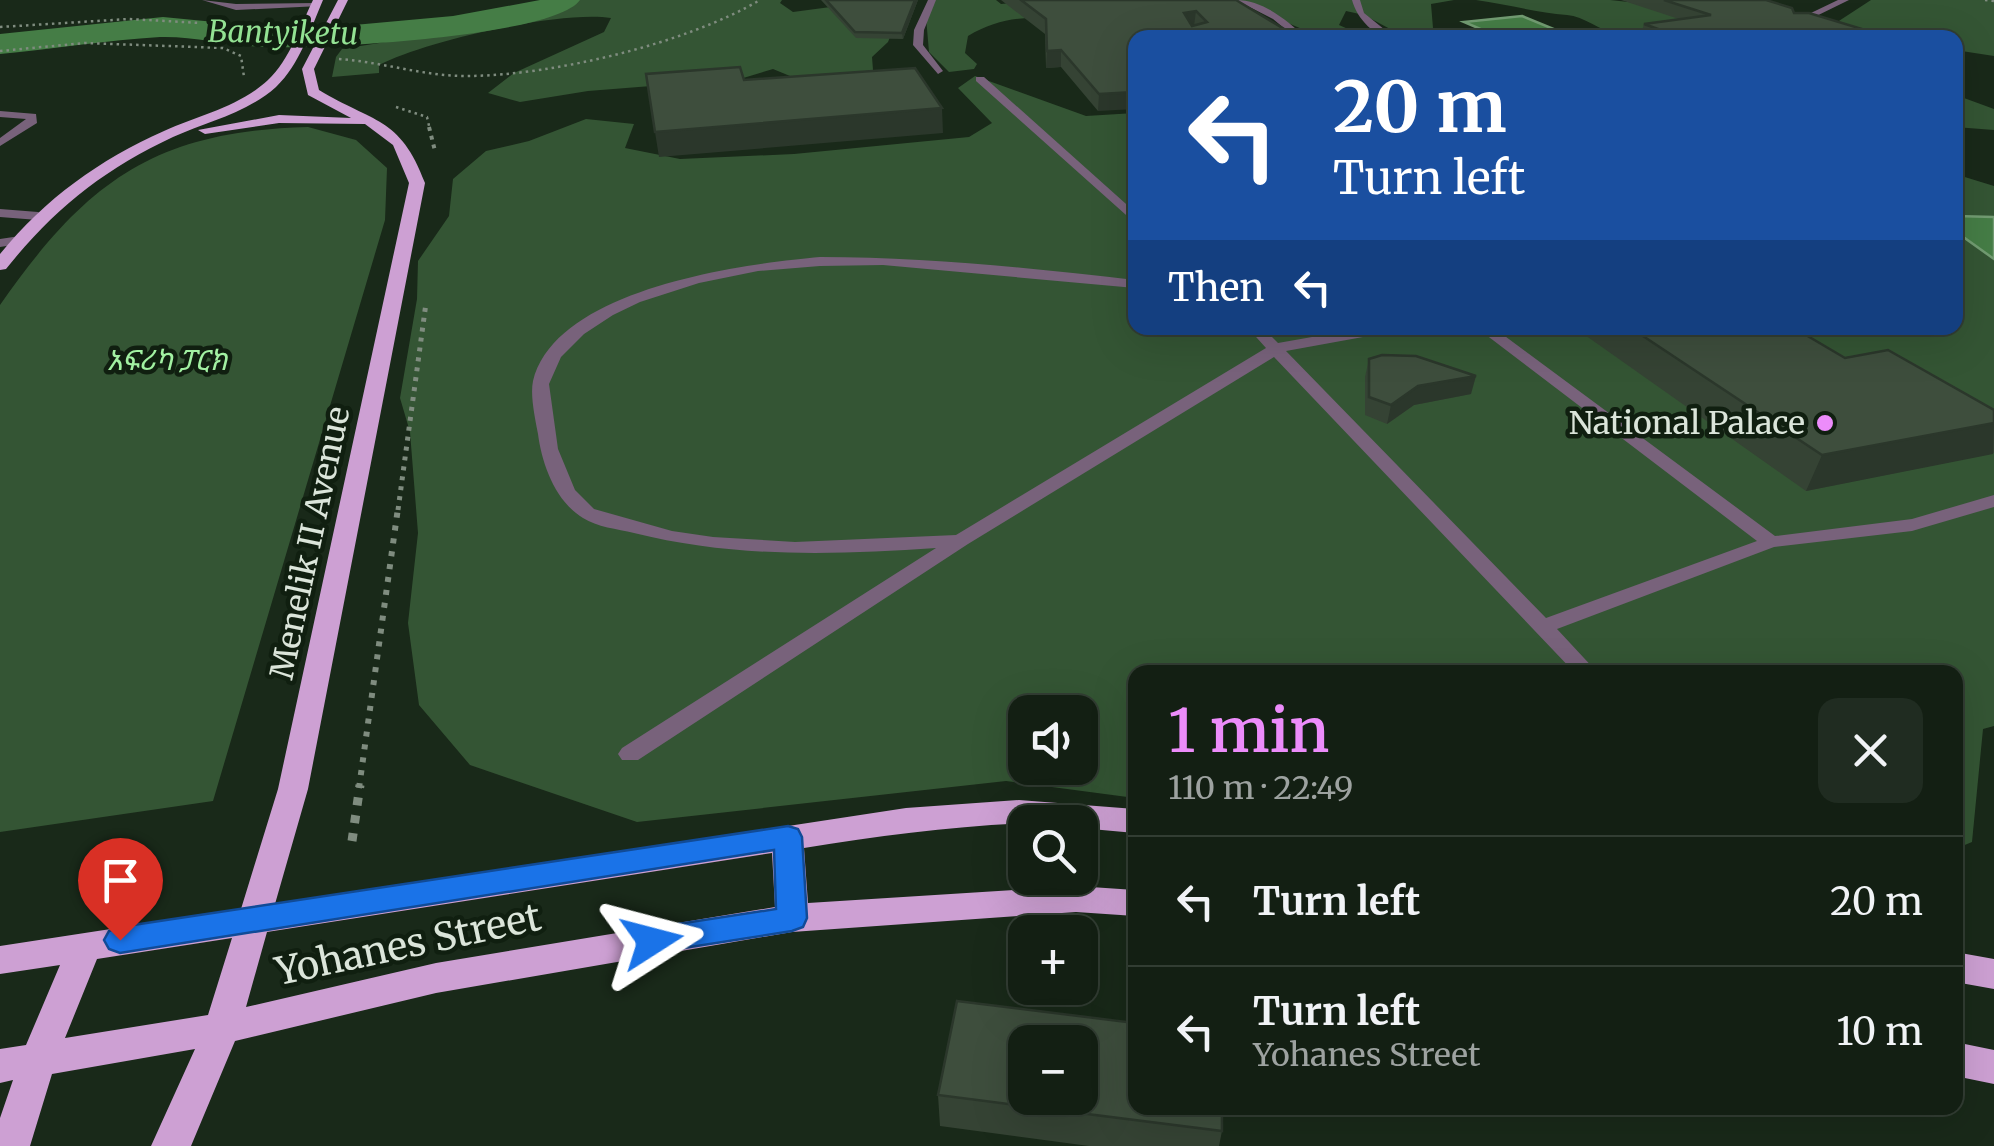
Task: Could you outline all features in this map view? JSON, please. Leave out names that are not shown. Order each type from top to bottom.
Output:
[{"type":"main road","points":[[314,56],[316,5]]},
{"type":"main road","points":[[0,266],[38,216],[58,197],[142,146],[252,98],[314,56],[341,5]]},
{"type":"main road","name":"Menelik II Avenue","points":[[170,1146],[222,1028],[293,789],[417,182],[400,140],[378,123],[313,92],[308,69],[314,56]]},
{"type":"main road","points":[[142,146],[256,121],[306,118],[378,123]]},
{"type":"main road","name":"Yohanes Street","points":[[0,960],[906,820],[1019,811],[1128,819]]},
{"type":"main road","points":[[788,837],[792,918]]},
{"type":"main road","name":"Yohanes Street","points":[[0,1066],[222,1028],[436,978],[792,918],[1076,899],[1128,903]]},
{"type":"main road","points":[[10,1146],[38,1060],[86,945]]},
{"type":"main road","points":[[1963,968],[1994,974]]},
{"type":"main road","points":[[1963,1061],[1994,1067]]},
{"type":"street","points":[[206,0],[236,7],[316,5]]},
{"type":"street","points":[[932,0],[919,30],[918,46],[938,71]]},
{"type":"street","points":[[1240,0],[1292,30]]},
{"type":"street","points":[[1356,0],[1360,14],[1381,30]]},
{"type":"street","points":[[1795,23],[1845,0]]},
{"type":"street","points":[[980,79],[1128,212]]},
{"type":"street","points":[[0,114],[32,116],[31,123],[20,133],[0,143]]},
{"type":"street","points":[[0,213],[38,216]]},
{"type":"street","points":[[0,242],[20,240]]},
{"type":"street","points":[[960,540],[852,548],[750,549],[660,535],[588,514],[562,484],[549,447],[541,382],[559,351],[594,320],[634,299],[750,269],[858,258],[1128,283]]},
{"type":"street","points":[[1262,335],[1579,665]]},
{"type":"street","points":[[630,754],[960,540],[1276,348],[1347,335]]},
{"type":"street","points":[[1493,335],[1771,542]]},
{"type":"street","points":[[1543,627],[1771,542],[1896,530],[1994,501]]},
{"type":"path","points":[[314,56],[469,76],[560,64],[718,22],[760,0]]},
{"type":"path","points":[[1985,0],[1994,1]]},
{"type":"path","points":[[0,27],[129,19],[211,23]]},
{"type":"path","points":[[0,50],[84,43],[223,48],[241,56],[252,98]]},
{"type":"green space","points":[[565,0],[782,0],[780,3],[793,12],[838,6],[894,27],[888,42],[872,57],[873,70],[855,79],[790,76],[773,69],[740,79],[588,91],[520,102],[488,93],[514,73],[604,32],[611,18],[589,17],[493,29],[400,56],[379,65],[379,73],[332,77],[342,49],[472,28]]},
{"type":"green space","points":[[935,0],[996,0],[1001,4],[1049,0],[1128,36],[1050,19],[1010,20],[968,36],[965,53],[977,64],[974,69],[949,72],[929,52],[926,17]]},
{"type":"green space","points":[[1233,0],[1454,0],[1431,4],[1433,28],[1437,30],[1392,30],[1364,15],[1346,11],[1339,25],[1350,30],[1304,30]]},
{"type":"green space","points":[[1476,0],[1610,0],[1730,13],[1669,30],[1606,30],[1573,16]]},
{"type":"green space","points":[[1871,0],[1994,0],[1994,56],[1963,51],[1963,30],[1825,30]]},
{"type":"green space","points":[[975,76],[1086,116],[1128,113],[1128,335],[1963,335],[1963,176],[1994,186],[1994,726],[1983,729],[1972,842],[1963,846],[1963,665],[1128,665],[1128,797],[1036,785],[1098,785],[1098,695],[1008,695],[1008,781],[637,822],[470,765],[419,705],[408,623],[418,533],[410,432],[400,398],[417,299],[418,261],[449,216],[453,179],[486,151],[529,141],[586,119],[634,124],[625,148],[680,159],[794,154],[969,137],[992,123],[958,88]]},
{"type":"green space","points":[[1963,96],[1994,109],[1994,130],[1963,128]]},
{"type":"green space","name":"አፍሪካ ፓርክ","points":[[308,127],[356,140],[387,168],[385,220],[213,801],[0,832],[0,305],[63,226],[128,171],[207,139]]},
{"type":"shaded area","points":[[1522,16],[1556,30],[1483,30],[1464,22]]},
{"type":"shaded area","points":[[1963,216],[1994,217],[1994,259],[1963,237]]},
{"type":"building","points":[[826,0],[915,0],[902,33],[855,32]]},
{"type":"building","points":[[1021,0],[1236,0],[1286,30],[1128,30],[1128,92],[1099,94],[1061,50],[1047,51],[1046,19]],"holes":[[[1196,11],[1207,22],[1192,26],[1184,13]]]},
{"type":"building","points":[[1664,0],[1766,0],[1792,8],[1794,13],[1809,13],[1865,30],[1661,30],[1644,24],[1711,15]]},
{"type":"building","points":[[740,67],[744,80],[915,68],[942,108],[655,132],[646,74]]},
{"type":"building","points":[[1642,335],[1806,335],[1845,358],[1888,350],[1994,410],[1994,423],[1822,455]]},
{"type":"building","points":[[1382,355],[1416,356],[1476,376],[1418,386],[1391,405],[1369,397],[1369,359]]},
{"type":"building","points":[[957,1001],[1128,1022],[1128,1115],[1222,1115],[1222,1131],[1096,1115],[1098,1025],[1008,1025],[1008,1104],[938,1095]]},
{"type":"waterway","name":"Bantyiketu","points":[[0,44],[163,27],[265,37],[354,35],[453,26],[554,7],[564,0]]},
{"type":"place","name":"National Palace","points":[[1825,423]]},
{"type":"route","points":[[120,940],[788,837],[792,918],[652,941]]}]
